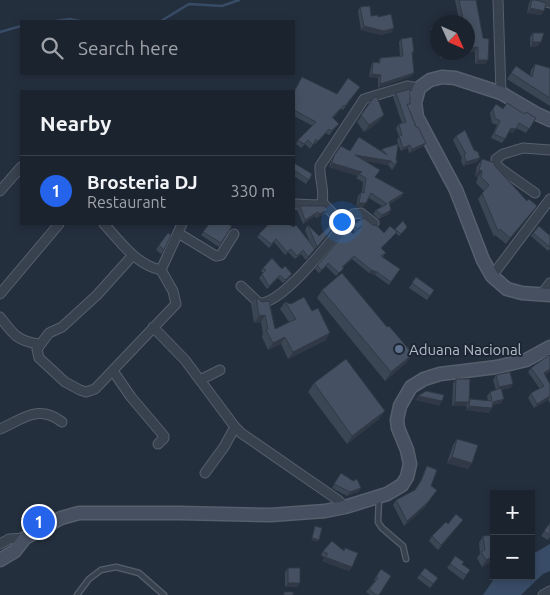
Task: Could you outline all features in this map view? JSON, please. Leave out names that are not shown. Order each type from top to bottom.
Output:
[{"type":"main road","points":[[546,295],[522,293],[507,289],[492,276],[483,260],[456,190],[417,117],[415,104],[419,88],[430,80],[442,77],[455,78],[501,93],[550,120]]},
{"type":"main road","points":[[0,560],[15,551],[25,538],[61,518],[79,513],[141,512],[271,515],[325,511],[345,507],[395,491],[408,477],[410,464],[407,450],[398,428],[398,420],[400,406],[411,387],[424,379],[440,374],[498,367],[526,360],[550,347]]},
{"type":"street","points":[[498,0],[501,93]]},
{"type":"street","points":[[541,0],[550,3]]},
{"type":"street","points":[[344,225],[322,202],[323,189],[320,166],[364,99],[407,86],[419,88]]},
{"type":"street","points":[[535,193],[500,169],[496,164],[496,159],[503,154],[523,148],[550,150]]},
{"type":"street","points":[[0,191],[20,168]]},
{"type":"street","points":[[492,276],[550,200]]},
{"type":"street","points":[[295,204],[318,205],[322,202]]},
{"type":"street","points":[[240,286],[260,303],[264,303],[288,288],[353,214],[361,213],[374,223]]},
{"type":"street","points":[[0,294],[58,225]]},
{"type":"street","points":[[105,225],[133,255],[152,268],[161,270],[173,291],[176,304],[95,389],[86,392],[80,390],[65,382],[39,358],[36,352],[39,344],[49,333],[62,327],[97,295],[133,255]]},
{"type":"street","points":[[161,270],[182,225]]},
{"type":"street","points":[[178,233],[216,256],[221,255],[234,234]]},
{"type":"street","points":[[546,295],[550,283]]},
{"type":"street","points":[[0,317],[12,333],[24,342],[39,344]]},
{"type":"street","points":[[153,327],[169,346],[177,350],[235,427],[262,448],[338,500],[345,507]]},
{"type":"street","points":[[200,380],[220,370]]},
{"type":"street","points":[[113,371],[131,397],[164,436],[162,442],[158,444]]},
{"type":"street","points":[[0,429],[26,415],[36,413],[53,416],[62,422]]},
{"type":"street","points":[[205,473],[224,447],[235,427]]},
{"type":"street","points":[[0,544],[9,539],[25,538]]},
{"type":"street","points":[[543,595],[550,591]]},
{"type":"lane","points":[[379,497],[378,522],[382,528],[403,546],[406,559]]},
{"type":"lane","points":[[77,595],[89,578],[101,570],[116,567],[139,573],[164,595]]},
{"type":"water","points":[[550,544],[550,571],[543,574],[521,595],[483,595],[493,580],[535,580],[535,553]]},
{"type":"building","points":[[459,0],[476,0],[483,38],[489,39],[488,60],[478,60],[478,47],[475,47],[475,15],[462,15]]},
{"type":"building","points":[[532,0],[546,3],[544,11],[530,8]]},
{"type":"building","points":[[370,6],[371,16],[378,15],[378,17],[391,14],[394,28],[384,31],[364,26],[360,7]]},
{"type":"building","points":[[533,33],[544,33],[541,42],[533,42]]},
{"type":"building","points":[[412,37],[414,73],[380,84],[381,75],[372,74],[373,62],[380,63],[380,58],[403,56],[401,39]]},
{"type":"building","points":[[535,64],[550,68],[550,98],[511,73],[516,66],[532,77]]},
{"type":"building","points":[[302,77],[337,94],[348,78],[360,87],[345,106],[332,117],[339,124],[331,131],[329,129],[318,141],[316,139],[313,145],[308,140],[304,144],[298,140],[316,122],[295,111],[295,90]]},
{"type":"building","points":[[410,89],[410,104],[407,104],[416,127],[418,127],[426,143],[412,149],[410,145],[403,148],[399,136],[402,135],[399,124],[406,122],[396,93]]},
{"type":"building","points":[[374,97],[377,97],[384,115],[369,125],[361,115]]},
{"type":"building","points":[[507,103],[524,114],[526,112],[536,118],[529,129],[519,123],[516,129],[511,128],[505,139],[494,134],[500,121],[495,118],[493,109],[496,104],[503,109]]},
{"type":"building","points":[[465,130],[474,150],[478,152],[480,158],[466,162],[464,155],[466,154],[456,136]]},
{"type":"building","points":[[359,137],[387,155],[382,149],[398,144],[396,160],[398,162],[396,162],[395,166],[391,161],[355,155],[380,170],[375,177],[404,193],[389,202],[391,210],[382,215],[376,210],[387,204],[371,193],[366,203],[359,203],[361,192],[364,193],[366,178],[359,174],[362,172],[332,163],[334,156],[341,146],[350,151]]},
{"type":"building","points":[[482,159],[495,163],[494,165],[527,201],[529,199],[537,206],[510,238],[500,229],[498,231],[482,193],[489,185],[481,177],[482,171],[479,170]]},
{"type":"building","points":[[295,164],[312,174],[309,180],[295,171]]},
{"type":"building","points":[[300,206],[324,206],[328,210],[319,214],[318,212],[305,220]]},
{"type":"building","points":[[364,218],[384,233],[390,226],[397,232],[381,248],[386,253],[381,256],[400,269],[391,282],[371,270],[354,256],[342,267],[344,268],[339,273],[328,263],[322,270],[317,266],[348,229],[353,234],[362,226],[357,229],[354,224]]},
{"type":"building","points":[[337,219],[339,221],[317,247],[308,225],[319,236]]},
{"type":"building","points":[[403,221],[407,227],[401,234],[395,229]]},
{"type":"building","points":[[208,225],[232,226],[221,243],[203,232]]},
{"type":"building","points":[[268,225],[290,225],[294,227],[296,225],[315,249],[308,257],[303,250],[297,256],[291,249],[287,252],[276,239],[271,244],[259,234]]},
{"type":"building","points":[[539,226],[550,234],[550,247],[533,233]]},
{"type":"building","points":[[168,233],[171,235],[164,250],[159,245]]},
{"type":"building","points":[[272,258],[282,269],[285,266],[292,274],[285,280],[280,275],[269,286],[262,274],[266,270],[263,268]]},
{"type":"building","points":[[342,273],[387,327],[389,326],[413,354],[391,372],[322,290]]},
{"type":"building","points":[[416,277],[434,290],[430,296],[412,283]]},
{"type":"building","points":[[256,297],[262,302],[269,301],[275,329],[296,319],[285,302],[291,304],[304,297],[312,311],[318,308],[330,333],[293,352],[285,337],[273,343],[266,330],[268,329],[265,315],[259,316]]},
{"type":"building","points":[[549,355],[550,369],[544,373],[550,384],[550,396],[537,404],[531,393],[544,386],[531,368]]},
{"type":"building","points":[[346,359],[385,411],[352,436],[314,383]]},
{"type":"building","points":[[510,372],[513,384],[499,387],[496,375]]},
{"type":"building","points":[[456,379],[470,379],[469,402],[455,402]]},
{"type":"building","points":[[501,388],[504,399],[493,402],[492,408],[469,406],[470,399],[492,401],[490,392]]},
{"type":"building","points":[[426,391],[444,395],[442,401],[418,396]]},
{"type":"building","points":[[457,439],[478,445],[472,463],[452,457]]},
{"type":"building","points":[[427,466],[437,470],[431,486],[437,490],[428,502],[407,521],[396,500],[415,490]]},
{"type":"building","points":[[341,473],[353,481],[357,479],[361,488],[350,492],[334,484]]},
{"type":"building","points":[[456,514],[463,520],[441,545],[432,536],[446,522],[448,524]]},
{"type":"building","points":[[550,523],[550,535],[544,531]]},
{"type":"building","points":[[315,526],[322,528],[319,540],[312,538]]},
{"type":"building","points":[[490,535],[490,558],[486,560],[481,552],[485,550],[483,536]]},
{"type":"building","points":[[332,541],[344,551],[345,548],[358,553],[352,567],[325,557],[328,554],[323,551]]},
{"type":"building","points":[[455,556],[464,562],[462,564],[470,570],[466,575],[450,564]]},
{"type":"building","points":[[288,568],[300,568],[300,583],[288,583]]},
{"type":"building","points":[[425,568],[438,578],[433,584],[420,574]]},
{"type":"building","points":[[381,569],[391,576],[379,595],[376,595],[369,589],[378,578],[376,577]]},
{"type":"building","points":[[284,592],[293,592],[293,595],[284,595]]},
{"type":"waterway","points":[[163,20],[189,4],[222,6],[239,0]]},
{"type":"waterway","points":[[62,20],[75,20]]},
{"type":"waterway","points":[[0,32],[20,26]]},
{"type":"place","name":"Aduana Nacional","points":[[399,349]]},
{"type":"place","name":"Brosteria DJ","points":[[39,522]]}]
